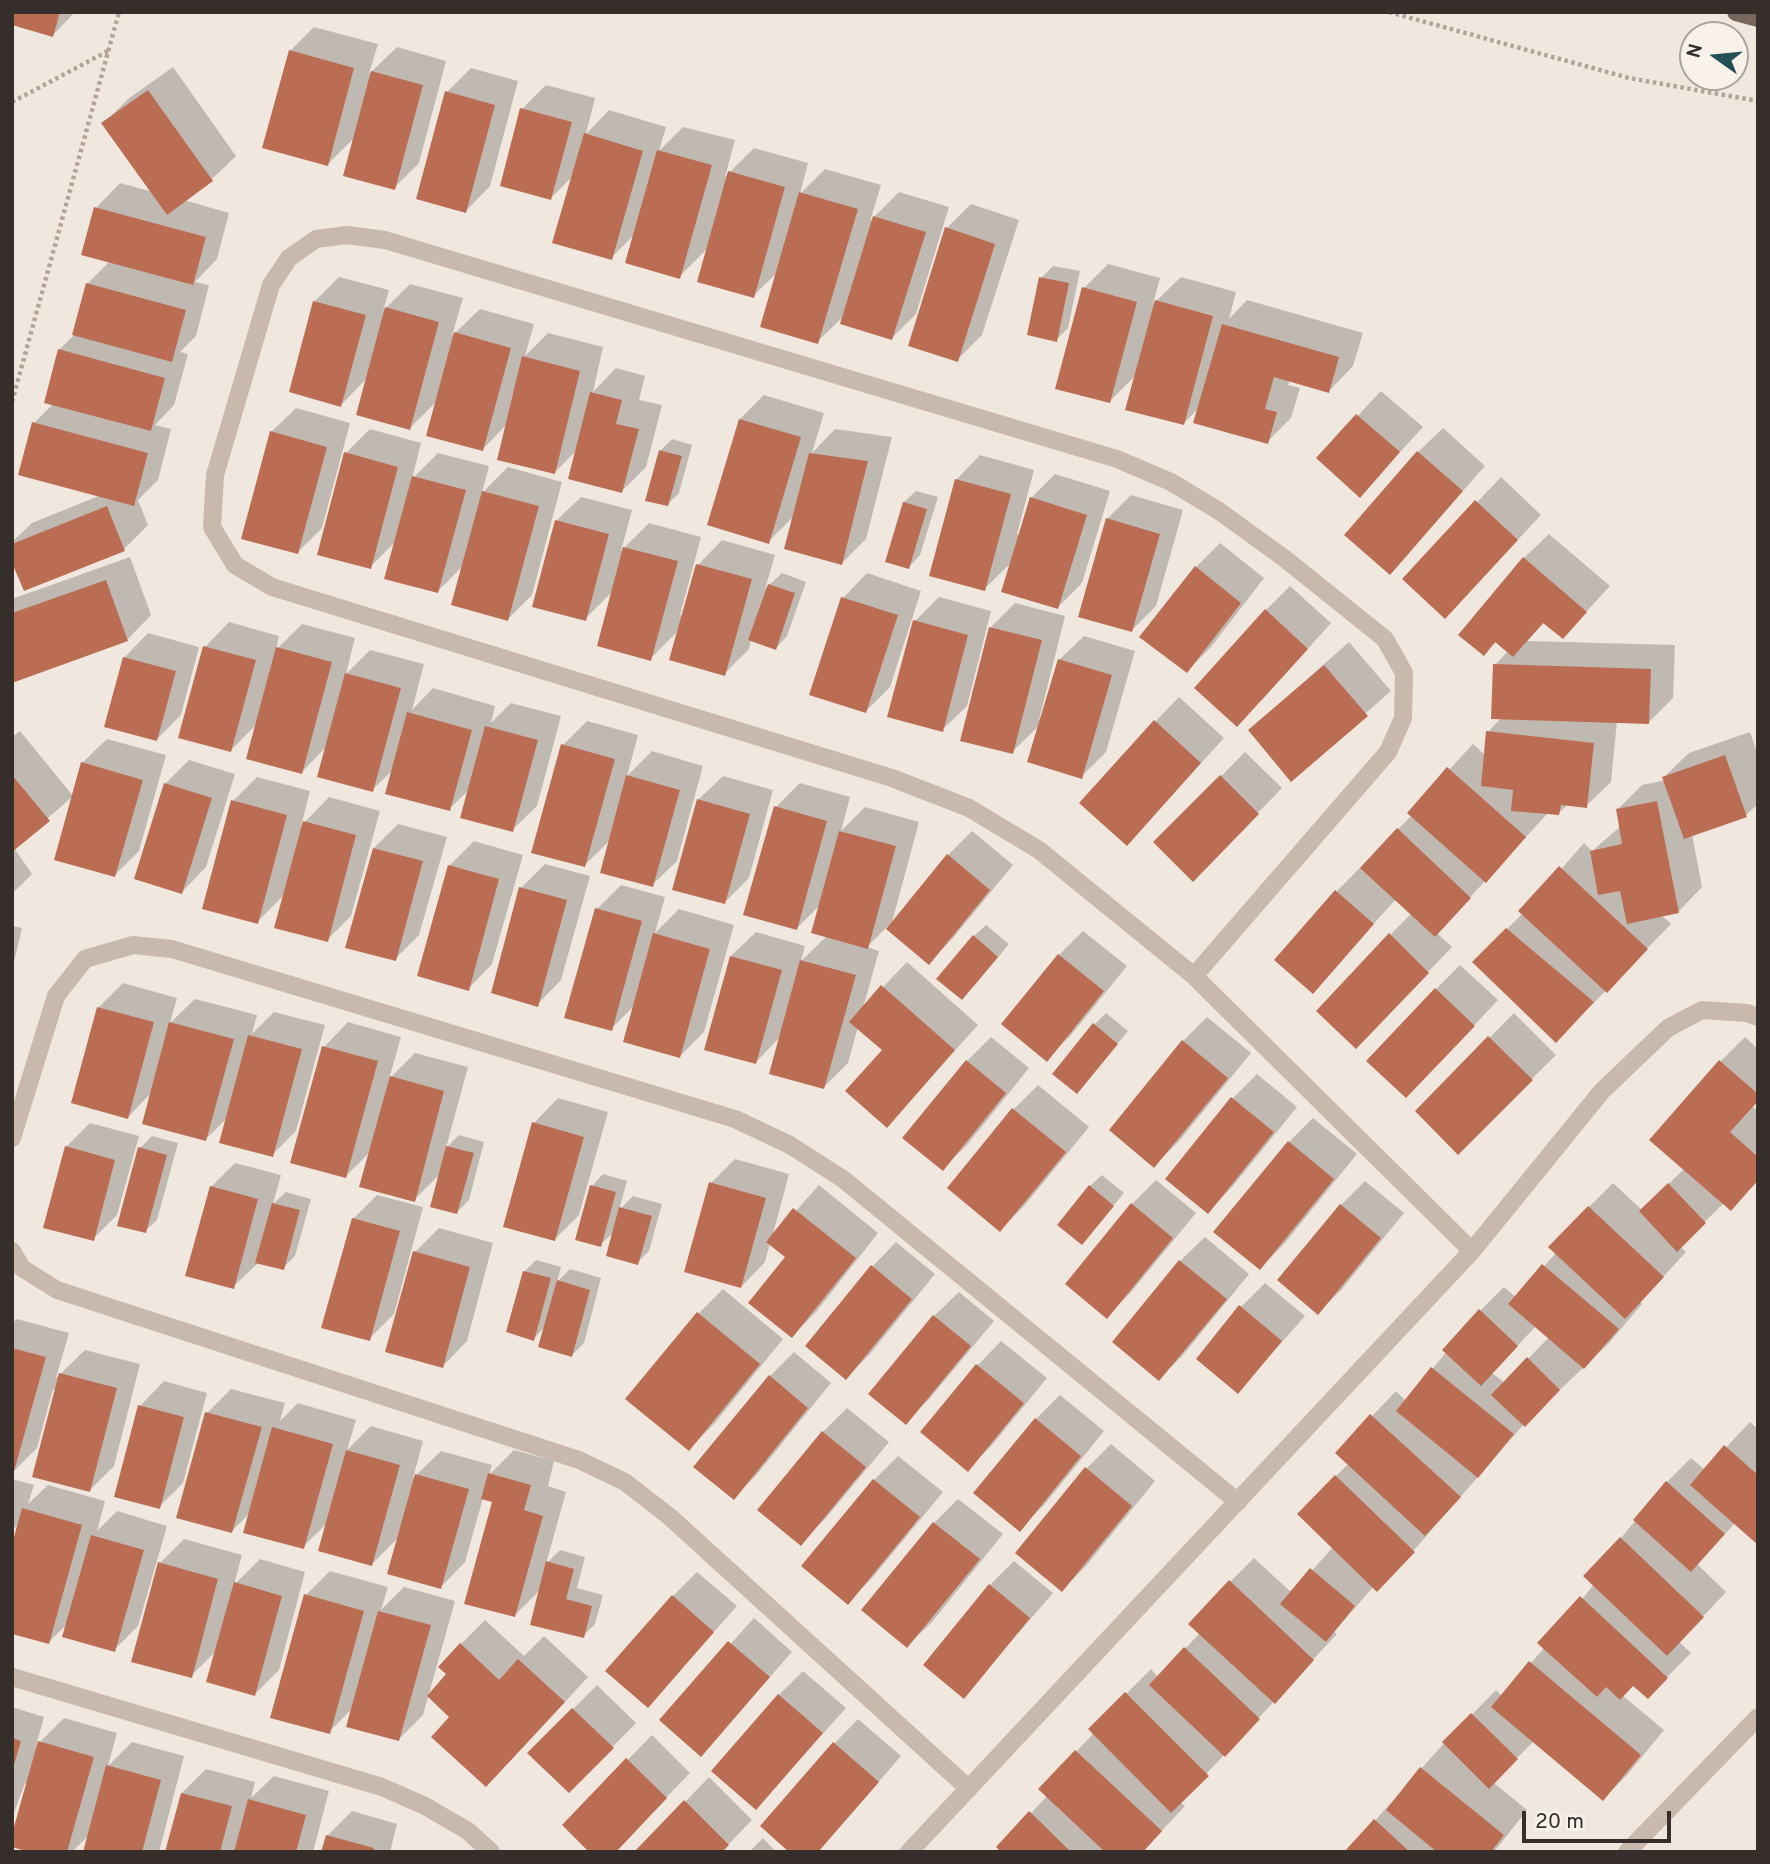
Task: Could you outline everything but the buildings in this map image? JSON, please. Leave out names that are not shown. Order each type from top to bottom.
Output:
[{"type":"main road","points":[[1736,12],[1758,18]]},
{"type":"street","points":[[1194,976],[1388,752],[1403,718],[1404,673],[1385,639],[1284,558],[1219,511],[1171,482],[1117,459],[385,240],[347,235],[316,239],[289,258],[271,285],[215,475],[212,527],[235,565],[272,587],[892,778],[969,808],[1039,850],[1194,976],[1472,1251]]},
{"type":"street","points":[[12,1138],[56,996],[85,960],[133,945],[172,949],[735,1119],[790,1145],[843,1179],[1238,1502]]},
{"type":"street","points":[[909,1852],[1472,1251],[1602,1091],[1668,1028],[1702,1010],[1747,1013],[1758,1017]]},
{"type":"street","points":[[12,1251],[22,1268],[57,1290],[579,1460],[625,1482],[670,1517],[969,1789]]},
{"type":"street","points":[[12,1677],[382,1787],[425,1806],[468,1830],[491,1852]]},
{"type":"street","points":[[1627,1852],[1758,1717]]},
{"type":"path","points":[[12,402],[119,12]]},
{"type":"path","points":[[1390,12],[1629,78],[1758,101]]},
{"type":"path","points":[[12,102],[109,51]]}]
